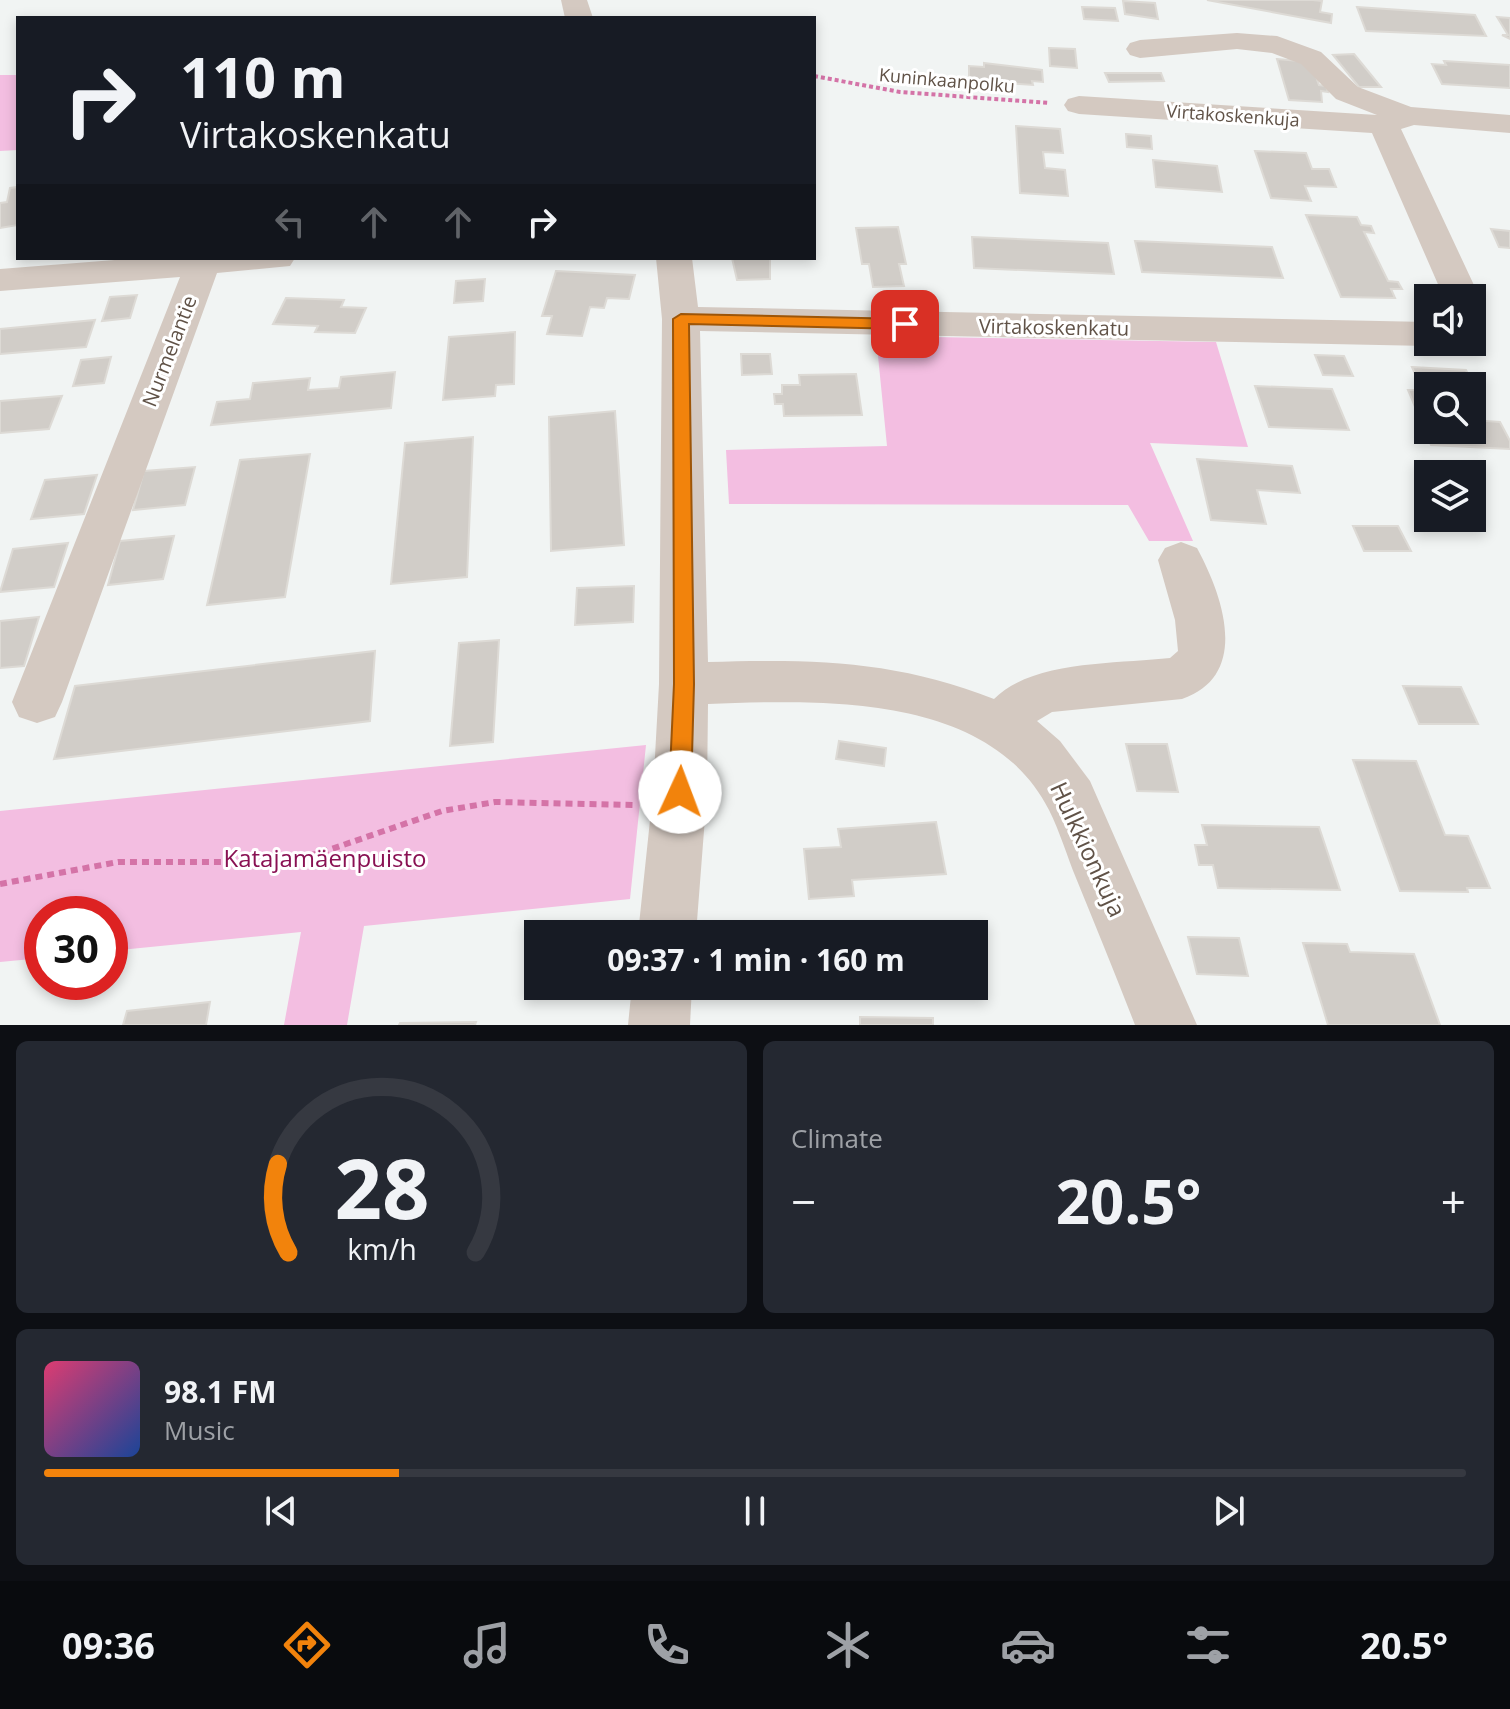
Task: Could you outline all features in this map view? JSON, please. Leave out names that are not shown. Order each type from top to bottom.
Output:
[{"type":"street","points":[[1140,49],[1237,41],[1277,45],[1311,58],[1347,93],[1401,120],[1510,124]]},
{"type":"street","name":"Virtakoskenkuja","points":[[1079,105],[1401,120]]},
{"type":"street","points":[[1401,120],[1387,137],[1455,284]]},
{"type":"street","points":[[0,280],[252,260]]},
{"type":"street","points":[[668,920],[684,684],[681,319],[674,260]]},
{"type":"street","name":"Nurmelantie","points":[[37,702],[203,264]]},
{"type":"street","name":"Virtakoskenkatu","points":[[681,319],[1414,334]]},
{"type":"street","points":[[1001,725],[1022,703],[1046,692],[1182,678],[1195,666],[1202,652],[1202,635],[1181,560]]},
{"type":"street","name":"Hulkkionkuja","points":[[684,684],[816,680],[852,683],[932,699],[1001,725],[1028,744],[1052,769],[1071,798],[1166,1025]]},
{"type":"street","points":[[659,1025],[661,1000]]},
{"type":"path","name":"Kuninkaanpolku","points":[[816,76],[900,92],[1079,105]]},
{"type":"path","points":[[0,884],[118,862],[252,862],[317,854],[442,811],[495,802],[678,806]]},
{"type":"green space","points":[[0,75],[16,75],[16,150],[0,151]]},
{"type":"green space","points":[[876,336],[1216,342],[1248,447],[1150,443],[1193,541],[1149,541],[1128,505],[729,504],[726,450],[887,446]]},
{"type":"green space","name":"Katajamäenpuisto","points":[[646,745],[630,899],[364,926],[347,1025],[284,1025],[301,932],[128,949],[128,896],[24,896],[24,960],[0,962],[0,811]]},
{"type":"building","points":[[1207,0],[1322,1],[1320,12],[1332,14],[1331,23]]},
{"type":"building","points":[[1123,1],[1155,3],[1158,19],[1125,14]]},
{"type":"building","points":[[1082,7],[1115,8],[1118,21],[1084,19]]},
{"type":"building","points":[[1357,7],[1475,15],[1486,36],[1366,31]]},
{"type":"building","points":[[1497,17],[1510,18],[1510,39],[1502,35],[1508,35]]},
{"type":"building","points":[[1049,48],[1075,49],[1077,68],[1050,66]]},
{"type":"building","points":[[1354,54],[1381,87],[1359,87],[1333,55]]},
{"type":"building","points":[[1277,59],[1311,62],[1319,85],[1326,86],[1328,92],[1321,91],[1322,102],[1289,100]]},
{"type":"building","points":[[1444,61],[1510,65],[1510,88],[1442,84],[1432,64],[1446,65]]},
{"type":"building","points":[[984,63],[1042,70],[1043,82],[1032,81],[1033,85],[993,82],[993,85],[969,81],[969,66],[984,67]]},
{"type":"building","points":[[1105,73],[1161,73],[1164,81],[1109,82]]},
{"type":"building","points":[[1016,126],[1060,129],[1063,153],[1043,152],[1045,168],[1065,170],[1068,196],[1020,193]]},
{"type":"building","points":[[1126,134],[1151,136],[1152,149],[1127,147]]},
{"type":"building","points":[[1255,151],[1306,153],[1312,169],[1329,169],[1336,187],[1305,186],[1311,201],[1271,198]]},
{"type":"building","points":[[1153,160],[1217,166],[1222,192],[1156,187]]},
{"type":"building","points":[[16,187],[16,225],[0,228],[0,203],[7,202],[10,188]]},
{"type":"building","points":[[1306,215],[1357,217],[1361,225],[1371,226],[1374,233],[1364,232],[1388,281],[1398,282],[1402,289],[1391,289],[1395,298],[1341,297]]},
{"type":"building","points":[[898,227],[906,264],[899,264],[904,286],[873,287],[869,264],[862,264],[856,228]]},
{"type":"building","points":[[1491,229],[1510,231],[1510,248],[1499,247]]},
{"type":"building","points":[[972,237],[1108,243],[1114,274],[974,268]]},
{"type":"building","points":[[1135,241],[1272,247],[1283,278],[1142,272]]},
{"type":"building","points":[[732,260],[770,260],[770,279],[737,280]]},
{"type":"building","points":[[556,271],[635,275],[629,299],[607,298],[604,308],[590,307],[582,336],[547,334],[552,316],[542,316]]},
{"type":"building","points":[[485,279],[483,301],[454,303],[456,281]]},
{"type":"building","points":[[137,295],[130,318],[102,321],[110,297]]},
{"type":"building","points":[[286,298],[344,300],[341,307],[366,308],[355,333],[315,332],[318,326],[273,324]]},
{"type":"building","points":[[95,320],[86,347],[0,354],[0,329]]},
{"type":"building","points":[[515,332],[514,384],[496,385],[495,396],[443,400],[449,337]]},
{"type":"building","points":[[741,354],[770,354],[772,374],[742,375]]},
{"type":"building","points":[[1315,355],[1344,356],[1353,376],[1323,375]]},
{"type":"building","points":[[111,357],[104,383],[73,386],[81,360]]},
{"type":"building","points":[[1412,367],[1467,372],[1414,372]]},
{"type":"building","points":[[395,372],[391,408],[211,425],[217,402],[250,399],[253,383],[310,378],[308,390],[339,388],[341,377]]},
{"type":"building","points":[[856,374],[862,415],[784,416],[783,404],[775,404],[774,394],[782,394],[782,385],[800,385],[799,375]]},
{"type":"building","points":[[1255,386],[1332,389],[1349,430],[1269,427]]},
{"type":"building","points":[[1408,390],[1414,390],[1414,404]]},
{"type":"building","points":[[62,396],[49,429],[0,433],[0,401]]},
{"type":"building","points":[[615,411],[624,545],[551,551],[549,417]]},
{"type":"building","points":[[1486,421],[1500,422],[1510,441],[1510,449],[1431,445],[1486,444]]},
{"type":"building","points":[[473,437],[467,577],[391,584],[405,443]]},
{"type":"building","points":[[310,454],[285,597],[207,605],[240,460]]},
{"type":"building","points":[[1197,459],[1292,466],[1300,493],[1257,490],[1266,524],[1211,520]]},
{"type":"building","points":[[195,467],[185,505],[133,510],[144,471]]},
{"type":"building","points":[[97,475],[84,514],[31,519],[45,480]]},
{"type":"building","points":[[1353,526],[1398,526],[1411,551],[1364,551]]},
{"type":"building","points":[[174,536],[163,579],[108,585],[120,541]]},
{"type":"building","points":[[68,543],[54,587],[0,592],[13,549]]},
{"type":"building","points":[[634,586],[633,622],[575,625],[577,588]]},
{"type":"building","points":[[39,617],[24,666],[0,668],[0,621]]},
{"type":"building","points":[[499,640],[493,742],[450,746],[459,643]]},
{"type":"building","points":[[375,651],[370,721],[54,759],[75,686]]},
{"type":"building","points":[[1403,686],[1461,687],[1478,724],[1419,724]]},
{"type":"building","points":[[839,741],[886,748],[884,766],[836,759]]},
{"type":"building","points":[[1126,744],[1167,744],[1178,792],[1137,791]]},
{"type":"building","points":[[1353,760],[1416,761],[1445,835],[1468,836],[1490,888],[1467,888],[1468,892],[1400,891]]},
{"type":"building","points":[[936,822],[946,874],[852,880],[854,896],[809,899],[804,849],[841,847],[838,829]]},
{"type":"building","points":[[1202,825],[1319,827],[1340,890],[1218,888],[1213,865],[1199,865],[1195,845],[1207,845]]},
{"type":"building","points":[[1188,937],[1239,938],[1248,976],[1197,974]]},
{"type":"building","points":[[1303,943],[1347,944],[1350,952],[1414,954],[1440,1025],[1328,1025]]},
{"type":"building","points":[[210,1002],[206,1025],[123,1025],[127,1011]]},
{"type":"building","points":[[860,1017],[933,1018],[933,1025],[860,1025]]},
{"type":"building","points":[[476,1022],[475,1025],[399,1025],[400,1023]]},
{"type":"route","points":[[680,792],[684,684],[681,319],[905,324]]}]
